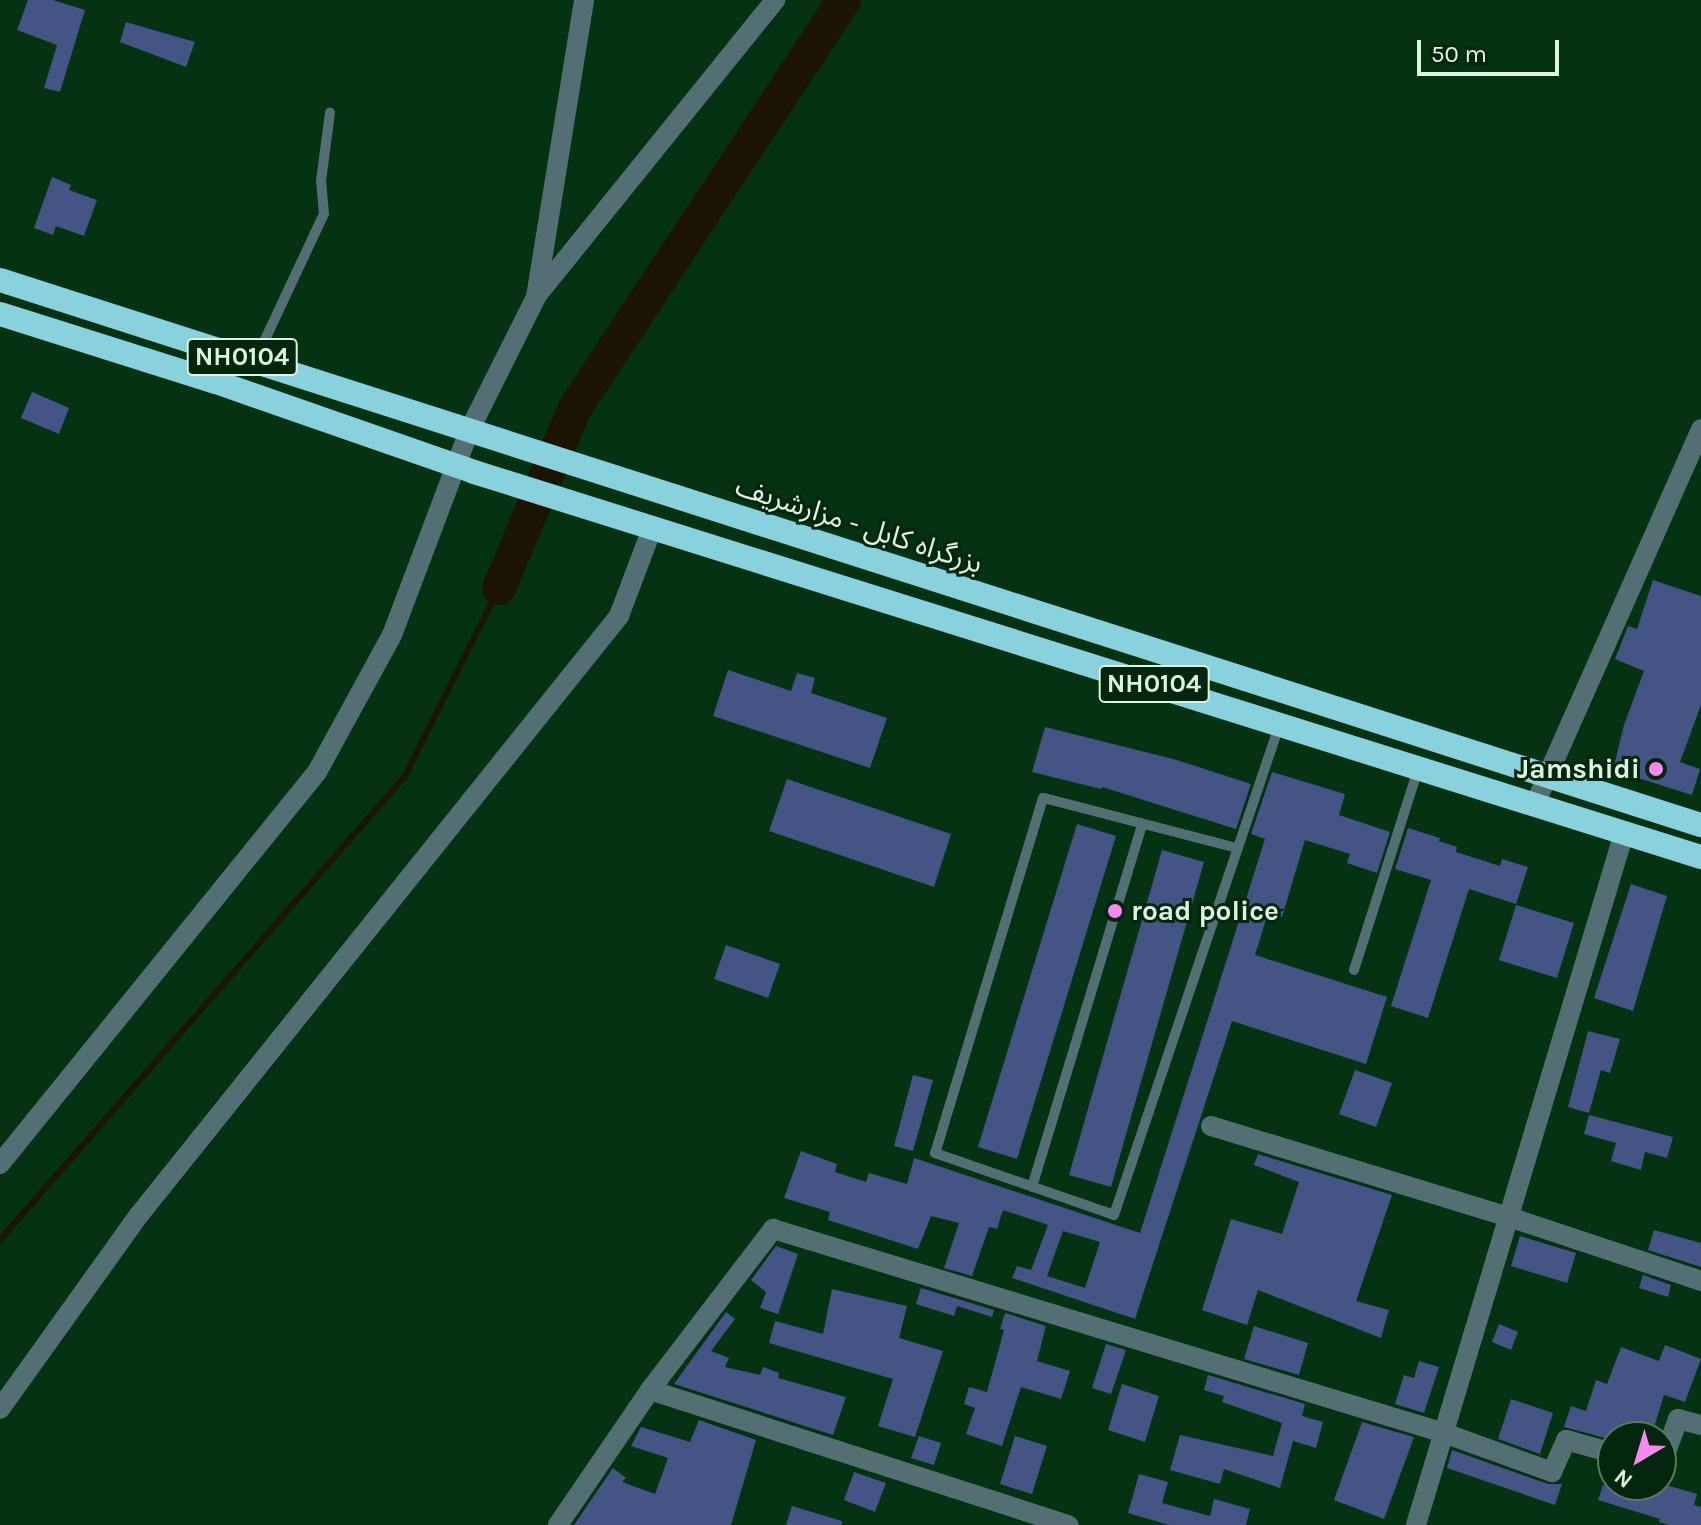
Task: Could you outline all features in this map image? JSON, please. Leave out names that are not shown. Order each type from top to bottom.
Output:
[{"type":"highway","name":"بزرگراه کابل - مزارشریف","points":[[0,280],[1701,825]]},
{"type":"highway","name":"NH0104","points":[[0,314],[216,382],[466,469],[1701,857]]},
{"type":"street","points":[[0,1164],[317,772],[392,635],[466,469],[476,433],[536,297],[584,0]]},
{"type":"street","points":[[536,297],[775,0]]},
{"type":"street","points":[[1535,804],[1692,472],[1701,429]]},
{"type":"street","points":[[0,1409],[139,1215],[619,616],[653,526]]},
{"type":"street","points":[[1416,1525],[1506,1216],[1624,833]]},
{"type":"street","points":[[1211,1126],[1506,1216],[1701,1281]]},
{"type":"street","points":[[558,1525],[650,1390],[773,1229],[1444,1433],[1552,1472],[1566,1440],[1597,1449]]},
{"type":"street","points":[[650,1390],[1069,1525]]},
{"type":"street","points":[[1677,1421],[1683,1419],[1701,1425]]},
{"type":"lane","points":[[255,361],[324,214],[321,181],[330,113]]},
{"type":"lane","points":[[1237,848],[1043,798],[935,1153],[1114,1215],[1280,724]]},
{"type":"lane","points":[[1354,970],[1419,768]]},
{"type":"lane","points":[[1032,1187],[1142,824]]},
{"type":"building","points":[[28,0],[53,0],[85,10],[60,92],[44,88],[57,45],[17,30]]},
{"type":"building","points":[[126,22],[195,42],[186,67],[120,42]]},
{"type":"building","points":[[52,177],[71,185],[69,190],[97,200],[84,236],[56,226],[53,235],[34,228]]},
{"type":"building","points":[[32,392],[69,408],[59,434],[21,418]]},
{"type":"building","points":[[1653,580],[1701,596],[1701,705],[1680,762],[1700,769],[1692,795],[1613,770],[1624,725],[1644,671],[1615,659],[1628,626],[1637,629]]},
{"type":"building","points":[[728,670],[791,691],[797,673],[815,678],[811,693],[887,718],[870,768],[713,716]]},
{"type":"building","points":[[1045,727],[1177,760],[1251,784],[1236,829],[1102,787],[1032,772]]},
{"type":"building","points":[[1272,772],[1345,794],[1339,815],[1390,832],[1377,873],[1347,863],[1350,854],[1305,840],[1282,917],[1268,913],[1255,955],[1387,997],[1366,1064],[1232,1021],[1135,1319],[1012,1278],[1017,1266],[1031,1270],[1048,1225],[1003,1210],[997,1229],[989,1227],[972,1276],[944,1268],[959,1223],[931,1216],[918,1249],[828,1220],[830,1212],[784,1198],[801,1151],[837,1164],[835,1172],[866,1182],[869,1173],[907,1184],[914,1158],[1140,1233],[1265,839],[1251,834]],"holes":[[[1063,1231],[1100,1242],[1085,1288],[1047,1276]]]},
{"type":"building","points":[[787,779],[951,834],[934,887],[769,831]]},
{"type":"building","points":[[1077,824],[1116,836],[1017,1159],[978,1147]]},
{"type":"building","points":[[1408,828],[1440,838],[1439,841],[1457,847],[1456,852],[1500,866],[1502,859],[1528,867],[1516,904],[1469,889],[1428,1018],[1391,1006],[1431,880],[1395,869]]},
{"type":"building","points":[[1162,850],[1204,862],[1111,1187],[1069,1175]]},
{"type":"building","points":[[1631,884],[1667,896],[1633,1011],[1594,998]]},
{"type":"building","points":[[1516,905],[1574,923],[1557,978],[1499,960]]},
{"type":"building","points":[[726,945],[780,964],[768,998],[714,979]]},
{"type":"building","points":[[1588,1031],[1620,1039],[1610,1073],[1601,1070],[1589,1113],[1568,1107]]},
{"type":"building","points":[[1355,1070],[1392,1083],[1376,1127],[1339,1114]]},
{"type":"building","points":[[913,1075],[933,1080],[913,1151],[894,1146]]},
{"type":"building","points":[[1589,1115],[1673,1137],[1667,1158],[1645,1152],[1641,1170],[1611,1161],[1616,1143],[1584,1134]]},
{"type":"building","points":[[1258,1154],[1392,1195],[1356,1301],[1389,1310],[1381,1338],[1258,1290],[1247,1325],[1202,1310],[1231,1219],[1282,1234],[1299,1182],[1254,1165]]},
{"type":"building","points":[[1654,1230],[1701,1243],[1701,1267],[1648,1250]]},
{"type":"building","points":[[1520,1236],[1576,1253],[1567,1283],[1511,1266]]},
{"type":"building","points":[[776,1246],[798,1254],[778,1314],[760,1308],[766,1292],[751,1280]]},
{"type":"building","points":[[1643,1275],[1671,1285],[1668,1297],[1639,1288]]},
{"type":"building","points":[[921,1288],[994,1310],[992,1317],[957,1306],[954,1316],[916,1304]]},
{"type":"building","points":[[832,1289],[907,1306],[899,1338],[943,1351],[915,1437],[878,1426],[893,1379],[769,1343],[775,1321],[823,1334]]},
{"type":"building","points":[[726,1312],[735,1319],[711,1351],[729,1358],[725,1367],[760,1375],[763,1367],[779,1373],[778,1378],[846,1397],[833,1435],[674,1384]]},
{"type":"building","points":[[1005,1313],[1046,1326],[1037,1361],[1070,1371],[1061,1399],[1021,1387],[1002,1446],[966,1434],[975,1408],[964,1404],[969,1387],[987,1392],[1004,1330],[1000,1329]]},
{"type":"building","points":[[1499,1324],[1518,1332],[1511,1350],[1492,1342]]},
{"type":"building","points":[[1254,1326],[1308,1343],[1299,1375],[1244,1359]]},
{"type":"building","points":[[1106,1344],[1126,1350],[1111,1394],[1092,1388]]},
{"type":"building","points":[[1665,1345],[1701,1359],[1685,1402],[1664,1395],[1656,1421],[1597,1421],[1597,1436],[1564,1427],[1571,1406],[1586,1411],[1596,1380],[1607,1384],[1621,1347],[1659,1361]]},
{"type":"building","points":[[1419,1361],[1439,1367],[1424,1413],[1395,1404],[1404,1375],[1414,1378]]},
{"type":"building","points":[[1208,1375],[1305,1404],[1302,1416],[1323,1422],[1316,1448],[1293,1441],[1280,1488],[1224,1469],[1220,1484],[1170,1470],[1180,1435],[1273,1456],[1282,1423],[1222,1402],[1224,1396],[1204,1390]]},
{"type":"building","points":[[1122,1384],[1159,1396],[1145,1442],[1108,1430]]},
{"type":"building","points":[[1511,1399],[1553,1413],[1540,1454],[1498,1439]]},
{"type":"building","points":[[699,1420],[756,1440],[731,1525],[574,1525],[613,1468],[626,1478],[622,1482],[655,1494],[668,1458],[631,1446],[641,1427],[690,1442]]},
{"type":"building","points":[[1362,1422],[1414,1437],[1384,1519],[1334,1500]]},
{"type":"building","points":[[919,1436],[941,1443],[934,1465],[911,1458]]},
{"type":"building","points":[[1015,1436],[1047,1446],[1032,1494],[1000,1484]]},
{"type":"building","points":[[1452,1450],[1548,1484],[1562,1484],[1555,1505],[1447,1468]]},
{"type":"building","points":[[854,1472],[886,1483],[875,1512],[844,1500]]},
{"type":"building","points":[[1139,1474],[1168,1482],[1162,1503],[1210,1516],[1214,1499],[1250,1509],[1246,1525],[1169,1525],[1128,1513]]},
{"type":"building","points":[[1677,1488],[1697,1494],[1694,1505],[1701,1507],[1701,1525],[1669,1525],[1659,1522],[1660,1519],[1601,1501],[1677,1501]]},
{"type":"building","points":[[792,1506],[842,1521],[842,1525],[786,1525]]},
{"type":"waterway","points":[[499,588],[575,408],[844,0]]},
{"type":"waterway","points":[[0,1240],[405,776],[499,588]]},
{"type":"place","name":"Jamshidi","points":[[1656,769]]},
{"type":"place","name":"road police","points":[[1115,911]]}]
